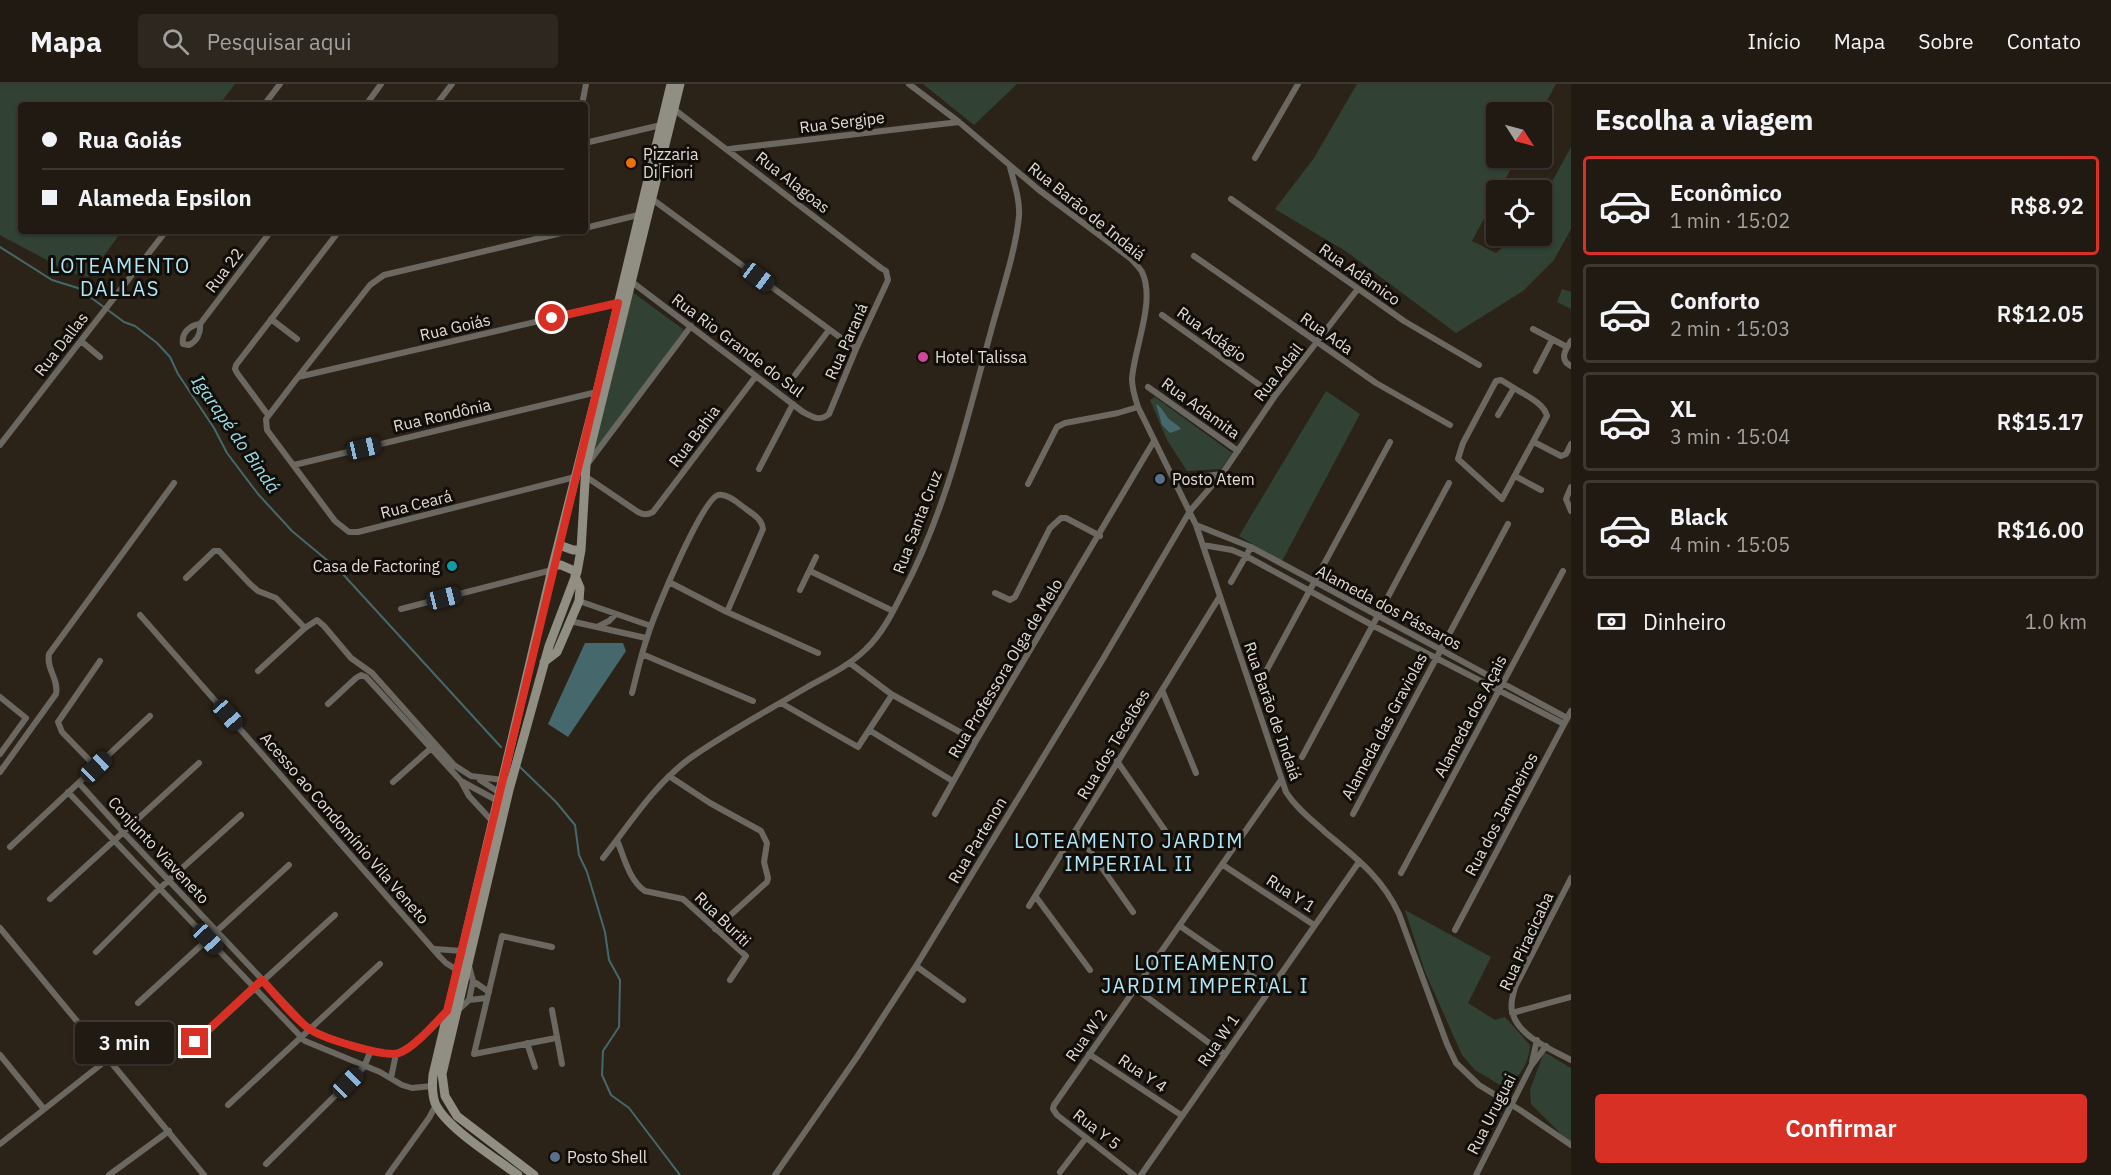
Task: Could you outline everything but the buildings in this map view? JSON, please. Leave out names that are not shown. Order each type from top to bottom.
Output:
[{"type":"main road","points":[[518,1175],[456,1129],[436,1105],[432,1086],[452,1011],[468,963],[511,767],[511,749],[553,567],[580,477],[597,392],[670,84]]},
{"type":"main road","points":[[534,1175],[466,1124],[450,1106],[442,1085],[444,1063],[457,970],[503,780],[519,755],[544,662],[576,574],[581,550],[580,477],[586,465],[680,84]]},
{"type":"main road","points":[[559,545],[581,550]]},
{"type":"main road","points":[[544,662],[557,652],[579,601],[580,588],[576,574],[561,565],[553,567]]},
{"type":"street","points":[[266,102],[280,84]]},
{"type":"street","points":[[368,102],[381,84]]},
{"type":"street","points":[[438,102],[452,84]]},
{"type":"street","points":[[583,102],[586,84]]},
{"type":"street","name":"Rua Barão de Indaiá","points":[[909,84],[959,122],[1070,214],[1130,258],[1142,272],[1146,287],[1146,306],[1134,360],[1132,382],[1138,407],[1196,525],[1281,780],[1292,801],[1300,810],[1382,884],[1395,905],[1456,1063],[1479,1085],[1571,1144]]},
{"type":"street","points":[[1255,158],[1298,84]]},
{"type":"street","name":"Rua Alagoas","points":[[675,110],[881,267],[886,272],[888,280]]},
{"type":"street","name":"Rua Sergipe","points":[[728,149],[959,122]]},
{"type":"street","points":[[588,142],[661,125]]},
{"type":"street","name":"Rua Santa Cruz","points":[[603,858],[669,776],[698,753],[850,663],[878,636],[893,611],[916,567],[935,521],[960,444],[1016,236],[1019,215],[1018,196],[1010,166]]},
{"type":"street","points":[[652,199],[856,349]]},
{"type":"street","name":"Rua Adâmico","points":[[1231,199],[1357,290],[1479,365]]},
{"type":"street","points":[[588,227],[638,215]]},
{"type":"street","name":"Rua Dallas","points":[[0,445],[164,234]]},
{"type":"street","name":"Rua 22","points":[[200,324],[269,234]]},
{"type":"street","points":[[268,415],[235,369],[337,234]]},
{"type":"street","points":[[294,465],[267,430],[266,419],[370,285],[392,272],[557,234]]},
{"type":"street","name":"Rua Ada","points":[[1194,256],[1376,383],[1450,425]]},
{"type":"street","name":"Rua Paraná","points":[[830,414],[856,349],[888,280]]},
{"type":"street","name":"Rua Rio Grande do Sul","points":[[632,282],[793,404],[816,419],[822,419],[830,414]]},
{"type":"street","name":"Rua Adail","points":[[1190,511],[1222,474],[1275,396],[1357,290]]},
{"type":"street","name":"Rua Goiás","points":[[298,378],[618,303]]},
{"type":"street","name":"Rua Adágio","points":[[1162,315],[1275,396]]},
{"type":"street","points":[[271,319],[297,339]]},
{"type":"street","points":[[586,465],[691,326]]},
{"type":"street","points":[[1533,329],[1552,340],[1569,344],[1563,356],[1564,361],[1571,366]]},
{"type":"street","points":[[795,375],[829,330]]},
{"type":"street","points":[[1536,371],[1552,340]]},
{"type":"street","points":[[81,341],[100,357]]},
{"type":"street","name":"Rua Bahia","points":[[580,477],[644,515],[653,512],[756,376]]},
{"type":"street","points":[[1501,380],[1546,411],[1547,416],[1534,441],[1502,500],[1458,459],[1468,433],[1496,381],[1501,380]]},
{"type":"street","name":"Rua Adamita","points":[[1148,387],[1238,451]]},
{"type":"street","points":[[1498,415],[1514,388]]},
{"type":"street","name":"Rua Rondônia","points":[[294,465],[597,392]]},
{"type":"street","points":[[759,469],[793,404]]},
{"type":"street","points":[[1028,484],[1057,427],[1065,423],[1138,407]]},
{"type":"street","name":"Rua Professora Olga de Melo","points":[[935,814],[1154,441]]},
{"type":"street","points":[[1534,441],[1561,456],[1566,454],[1571,444]]},
{"type":"street","points":[[1264,675],[1390,442]]},
{"type":"street","name":"Rua Ceará","points":[[294,465],[335,521],[349,532],[358,532],[580,477]]},
{"type":"street","points":[[1175,480],[1222,474]]},
{"type":"street","points":[[1515,476],[1541,490]]},
{"type":"street","points":[[0,772],[56,694],[57,688],[48,666],[49,654],[174,483]]},
{"type":"street","points":[[1302,757],[1449,483]]},
{"type":"street","points":[[1571,487],[1566,499],[1571,511]]},
{"type":"street","points":[[632,693],[646,638],[669,582],[702,512],[711,499],[724,495],[736,501],[760,521],[763,529],[727,612]]},
{"type":"street","name":"Rua Partenon","points":[[774,1175],[857,1057],[916,966],[1103,659],[1190,511]]},
{"type":"street","name":"Rua Professora Olga de Melo","points":[[995,593],[1009,600],[1013,599],[1050,528],[1061,518],[1066,518],[1100,536]]},
{"type":"street","name":"Alameda das Graviolas","points":[[1353,814],[1508,524]]},
{"type":"street","name":"Alameda dos Pássaros","points":[[1196,525],[1251,547],[1502,683],[1566,721]]},
{"type":"street","name":"Alameda dos Pássaros","points":[[1203,545],[1232,550],[1246,556],[1372,625],[1499,690],[1566,721]]},
{"type":"street","points":[[1231,582],[1251,547]]},
{"type":"street","points":[[186,578],[214,551],[219,551],[250,584],[258,591],[276,598],[305,628]]},
{"type":"street","points":[[800,590],[816,557]]},
{"type":"street","points":[[401,609],[553,567]]},
{"type":"street","points":[[810,571],[893,611]]},
{"type":"street","name":"Alameda dos Açais","points":[[1401,873],[1563,571]]},
{"type":"street","points":[[669,582],[727,612],[818,653]]},
{"type":"street","name":"Rua dos Tecelões","points":[[1029,906],[1220,596]]},
{"type":"street","points":[[579,601],[651,626]]},
{"type":"street","name":"Acesso ao Condomínio Vila Veneto","points":[[140,615],[446,963],[457,970]]},
{"type":"street","points":[[597,626],[609,621],[615,615]]},
{"type":"street","points":[[258,671],[317,620],[351,658],[372,673],[449,761],[462,771],[477,778],[499,797]]},
{"type":"street","points":[[570,621],[646,638]]},
{"type":"street","points":[[642,654],[753,701]]},
{"type":"street","points":[[96,767],[62,732],[58,722],[100,661]]},
{"type":"street","points":[[850,663],[891,694],[976,741]]},
{"type":"street","points":[[328,704],[356,678],[361,675],[366,677],[461,781],[469,796],[493,822]]},
{"type":"street","points":[[1162,690],[1196,773]]},
{"type":"street","points":[[0,697],[26,718],[1,752]]},
{"type":"street","points":[[781,703],[858,747],[890,698]]},
{"type":"street","name":"Rua dos Jambeiros","points":[[1455,930],[1571,711]]},
{"type":"street","points":[[10,847],[150,716]]},
{"type":"street","points":[[869,730],[951,780]]},
{"type":"street","points":[[393,782],[430,748]]},
{"type":"street","points":[[1117,761],[1175,845]]},
{"type":"street","points":[[50,899],[199,763]]},
{"type":"street","points":[[669,776],[761,831],[767,843],[764,862],[768,878],[766,882],[715,929]]},
{"type":"street","points":[[477,778],[503,780]]},
{"type":"street","name":"Rua W 2","points":[[1057,1100],[1281,780]]},
{"type":"street","points":[[461,781],[499,797]]},
{"type":"street","name":"Conjunto Viaveneto","points":[[79,783],[168,881],[308,1028],[371,1050],[396,1054]]},
{"type":"street","points":[[68,792],[300,1036],[310,1044],[391,1078],[402,1085],[412,1088],[432,1086]]},
{"type":"street","points":[[96,952],[159,889],[241,815]]},
{"type":"street","points":[[1076,831],[1133,912]]},
{"type":"street","name":"Rua Buriti","points":[[617,840],[632,877],[640,888],[683,899],[746,956],[730,980]]},
{"type":"street","name":"Rua W 1","points":[[1141,1175],[1359,862]]},
{"type":"street","points":[[138,1004],[290,865]]},
{"type":"street","name":"Rua Y 1","points":[[1223,865],[1314,925]]},
{"type":"street","name":"Rua Piracicaba","points":[[1571,878],[1515,987],[1512,999],[1512,1013],[1525,1031],[1571,1060]]},
{"type":"street","points":[[1036,897],[1090,970]]},
{"type":"street","points":[[181,1056],[335,915]]},
{"type":"street","points":[[1180,926],[1271,989]]},
{"type":"street","points":[[0,928],[204,1175]]},
{"type":"street","points":[[552,947],[502,936],[474,1054],[556,1038]]},
{"type":"street","points":[[435,949],[462,951]]},
{"type":"street","points":[[468,963],[473,981],[469,1000]]},
{"type":"street","points":[[228,1106],[308,1028],[380,964]]},
{"type":"street","points":[[916,966],[963,999]]},
{"type":"street","points":[[473,981],[488,995]]},
{"type":"street","points":[[1136,989],[1224,1054]]},
{"type":"street","points":[[391,1078],[396,1054],[405,1050],[469,1000],[488,995]]},
{"type":"street","points":[[1512,1013],[1571,997]]},
{"type":"street","points":[[552,1010],[562,1064]]},
{"type":"street","name":"Rua Uruguai","points":[[1531,1066],[1537,1040]]},
{"type":"street","points":[[340,1056],[344,1042]]},
{"type":"street","points":[[527,1043],[535,1067]]},
{"type":"street","name":"Rua Uruguai","points":[[1476,1175],[1531,1066],[1546,1046]]},
{"type":"street","points":[[266,1164],[364,1067],[371,1050]]},
{"type":"street","name":"Rua Y 4","points":[[1089,1054],[1181,1115]]},
{"type":"street","points":[[0,1055],[44,1109]]},
{"type":"street","points":[[0,1144],[108,1059]]},
{"type":"street","name":"Rua Y 5","points":[[1057,1100],[1054,1112],[1134,1175]]},
{"type":"street","points":[[388,1175],[436,1105]]},
{"type":"street","points":[[109,1175],[169,1131]]},
{"type":"street","points":[[1060,1172],[1086,1138]]},
{"type":"green space","points":[[0,84],[235,84],[221,102],[18,102],[18,234],[120,234],[88,277],[69,272],[0,235]]},
{"type":"green space","points":[[923,84],[1017,84],[974,125]]},
{"type":"green space","points":[[1357,84],[1556,84],[1546,102],[1486,102],[1486,168],[1511,168],[1505,180],[1486,180],[1486,215],[1472,241],[1496,253],[1504,246],[1552,246],[1552,182],[1571,147],[1571,229],[1554,260],[1523,291],[1456,333],[1347,252],[1275,209],[1314,158]]},
{"type":"green space","points":[[1562,289],[1571,292],[1571,309],[1557,302]]},
{"type":"green space","points":[[631,291],[684,330],[588,461]]},
{"type":"green space","points":[[1326,391],[1360,414],[1282,561],[1239,536]]},
{"type":"green space","points":[[1155,397],[1232,453],[1221,469],[1187,471],[1167,440],[1150,400]]},
{"type":"green space","points":[[1405,910],[1491,957],[1468,1003],[1495,1020],[1505,1017],[1530,1045],[1523,1069],[1505,1088],[1475,1070],[1462,1055],[1425,972]]},
{"type":"green space","points":[[1544,1052],[1571,1068],[1571,1144],[1531,1104],[1530,1090]]},
{"type":"water","points":[[1156,404],[1181,429],[1170,433],[1162,425]]},
{"type":"water","points":[[585,643],[623,643],[626,651],[568,737],[548,724]]},
{"type":"waterway","name":"Igarapé do Bindá","points":[[0,247],[52,280],[78,288],[157,343],[170,357],[178,374],[214,428],[227,453],[258,494],[292,531],[340,571],[501,747]]},
{"type":"waterway","name":"Igarapé do Bindá","points":[[520,767],[556,802],[575,825],[579,855],[587,872],[605,932],[609,960],[620,980],[619,1027],[603,1051],[602,1075],[611,1095],[629,1108],[680,1175]]},
{"type":"place","name":"Pizzaria Di Fiori","points":[[631,163]]},
{"type":"place","name":"Hotel Talissa","points":[[923,357]]},
{"type":"place","name":"Posto Atem","points":[[1160,479]]},
{"type":"place","name":"Casa de Factoring","points":[[452,566]]},
{"type":"place","name":"Posto Shell","points":[[555,1157]]},
{"type":"district","name":"LOTEAMENTO DALLAS","points":[[120,276]]},
{"type":"district","name":"LOTEAMENTO JARDIM IMPERIAL II","points":[[1129,852]]},
{"type":"district","name":"LOTEAMENTO JARDIM IMPERIAL I","points":[[1205,974]]},
{"type":"route","points":[[195,1042],[262,980],[308,1028],[324,1036],[385,1054],[396,1054],[405,1050],[447,1011],[618,303],[552,318]]}]
